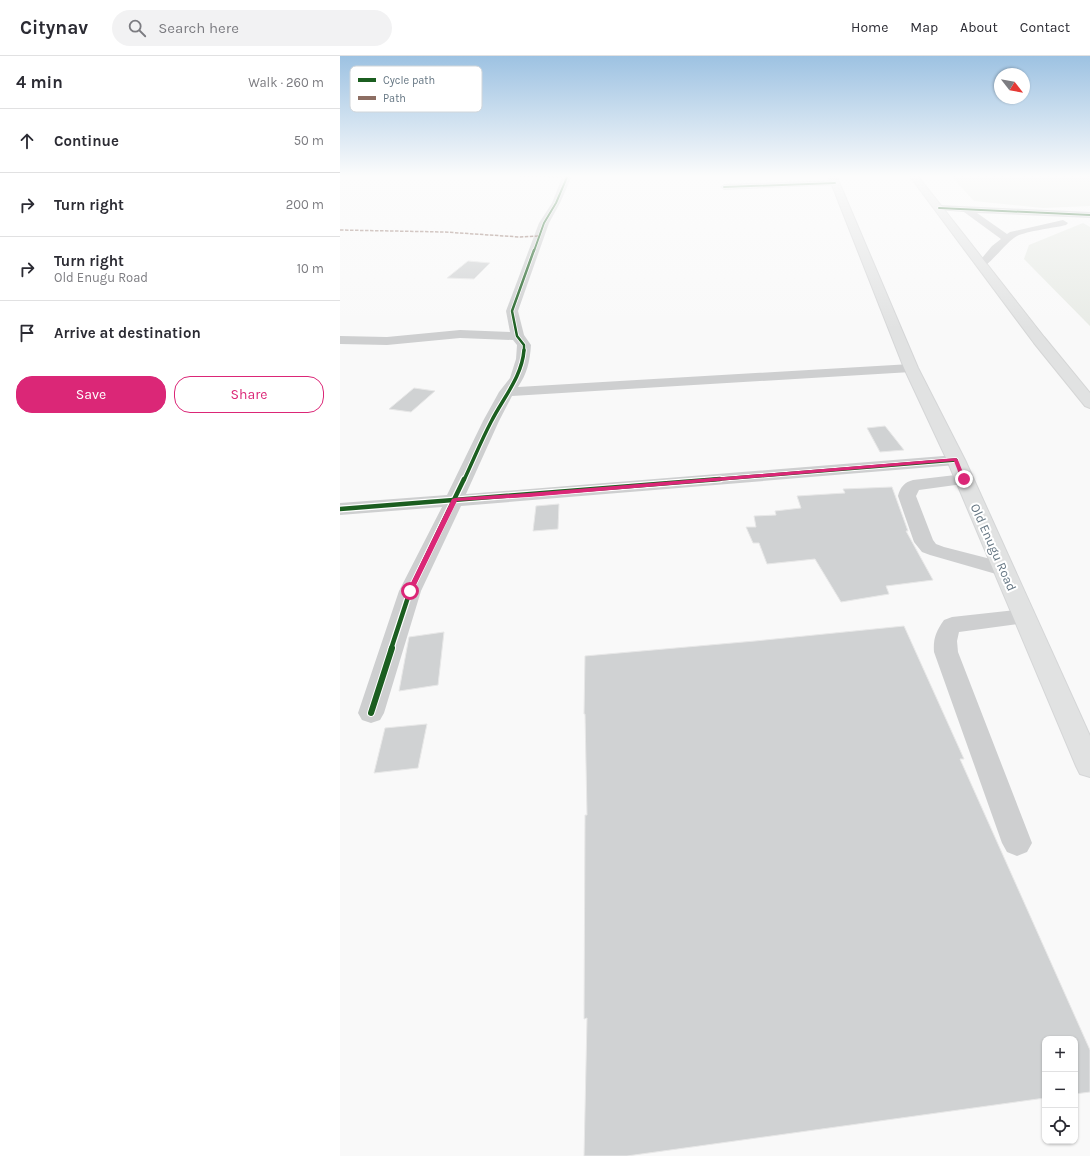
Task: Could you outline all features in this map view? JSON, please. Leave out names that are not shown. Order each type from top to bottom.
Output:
[{"type":"main road","name":"Old Enugu Road","points":[[853,226],[911,368],[956,460],[1090,766]]},
{"type":"main road","points":[[953,226],[1039,340],[1090,403]]},
{"type":"street","points":[[371,713],[410,591],[491,421],[506,392],[517,378],[523,359],[524,345],[517,336],[512,311],[543,226]]},
{"type":"street","points":[[989,226],[1006,238]]},
{"type":"street","points":[[982,264],[1006,238],[1014,234],[1047,226]]},
{"type":"street","points":[[340,340],[387,342],[460,334],[517,336]]},
{"type":"street","points":[[506,392],[911,368]]},
{"type":"street","points":[[340,509],[956,460]]},
{"type":"street","points":[[964,479],[914,485],[908,491],[907,496],[924,542],[936,551],[1004,569]]},
{"type":"street","points":[[1017,843],[946,652],[945,641],[946,633],[952,625],[1025,617]]},
{"type":"shaded area","points":[[1075,226],[1090,227],[1090,326],[1024,259],[1029,245]]},
{"type":"building","points":[[468,261],[490,263],[474,279],[447,278]]},
{"type":"building","points":[[414,388],[435,391],[411,412],[389,409]]},
{"type":"building","points":[[885,426],[904,450],[880,452],[867,428]]},
{"type":"building","points":[[892,487],[908,531],[906,531],[933,580],[886,586],[889,594],[841,602],[815,559],[767,564],[759,543],[753,543],[746,527],[756,527],[754,516],[776,515],[775,511],[801,508],[797,496],[845,493],[843,489]]},
{"type":"building","points":[[559,504],[558,529],[533,531],[536,506]]},
{"type":"building","points":[[904,626],[964,759],[960,759],[1090,1050],[1090,1092],[1078,1094],[1078,1036],[1042,1036],[1042,1098],[627,1156],[584,1156],[587,1018],[584,1019],[585,815],[587,815],[584,714],[585,656]]},
{"type":"building","points":[[444,632],[438,685],[399,691],[409,637]]},
{"type":"building","points":[[427,724],[418,768],[374,773],[385,728]]},
{"type":"marked path","points":[[340,230],[445,232],[520,237],[540,236]]},
{"type":"cycle path","points":[[371,713],[410,591],[491,421],[507,392],[517,378],[523,359],[524,345],[517,336],[512,311],[543,226]]},
{"type":"cycle path","points":[[340,509],[956,460]]},
{"type":"route","points":[[410,591],[455,499],[529,495],[956,460],[964,479]]}]
